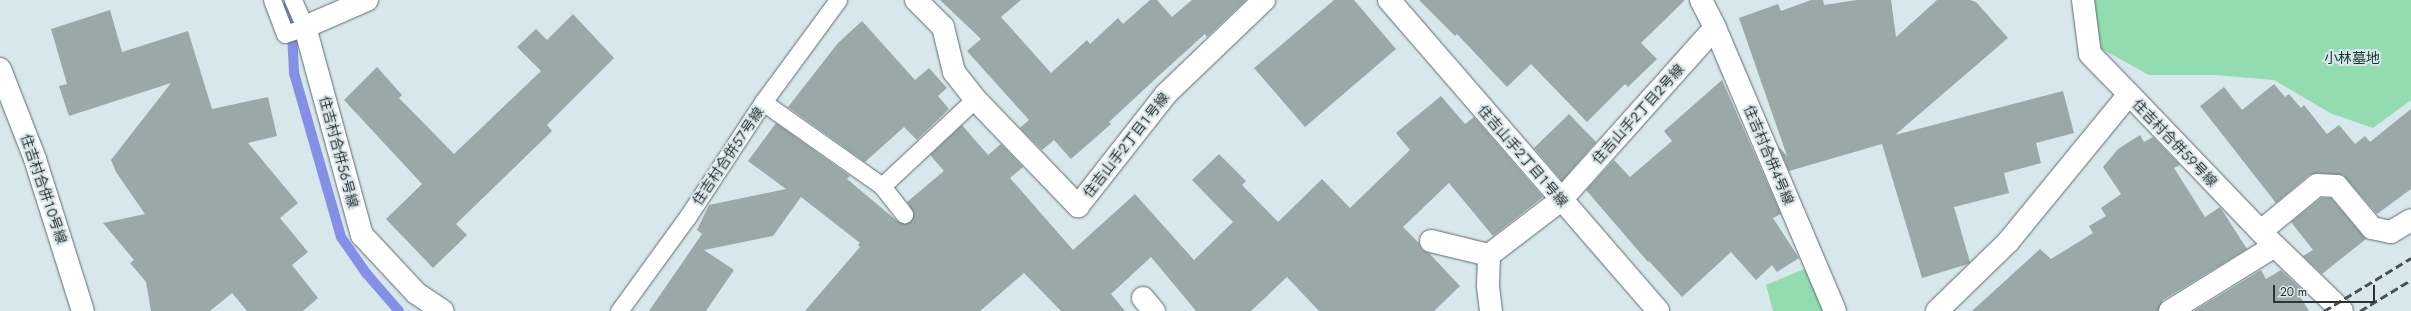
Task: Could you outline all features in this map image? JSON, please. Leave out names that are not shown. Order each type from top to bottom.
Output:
[{"type":"street","points":[[301,28],[367,0]]},
{"type":"street","name":"住吉山手２丁目１号線","points":[[916,0],[943,27],[954,72],[975,99],[1078,206],[1166,94],[1264,0]]},
{"type":"street","name":"住吉山手２丁目１号線","points":[[1389,0],[1658,311]]},
{"type":"street","name":"住吉村合併４号線","points":[[1701,0],[1715,28],[1835,311]]},
{"type":"street","points":[[2083,0],[2090,54],[2129,94]]},
{"type":"street","name":"住吉村合併５６号線","points":[[301,28],[362,235],[416,293],[443,311]]},
{"type":"street","name":"住吉山手２丁目２号線","points":[[1489,255],[1561,200],[1715,28]]},
{"type":"street","name":"住吉村合併１０号線","points":[[0,69],[35,159],[83,311]]},
{"type":"street","name":"住吉村合併５９号線","points":[[1937,311],[2008,242],[2129,94],[2268,238],[2342,311]]},
{"type":"street","points":[[2170,311],[2268,238],[2317,184],[2337,186],[2372,228],[2391,232],[2411,220]]},
{"type":"street","points":[[1431,241],[1489,255],[1488,285],[1491,311]]},
{"type":"lane","points":[[272,0],[285,34],[301,28],[293,0]]},
{"type":"lane","name":"住吉村合併５７号線","points":[[619,311],[688,216],[764,102],[838,0]]},
{"type":"lane","points":[[882,186],[975,99]]},
{"type":"lane","points":[[764,102],[882,186],[904,214]]},
{"type":"green space","name":"小林墓地","points":[[2092,0],[2411,0],[2411,100],[2373,128],[2330,113],[2274,80],[2215,75],[2149,75],[2100,48]]},
{"type":"green space","points":[[1809,267],[1824,311],[1773,311],[1766,285]]},
{"type":"building","points":[[940,0],[1021,0],[1001,17],[1051,73],[1087,40],[1090,44],[1118,18],[1123,24],[1150,0],[1157,0],[1172,17],[1192,0],[1246,0],[1207,37],[1205,34],[1165,70],[1109,122],[1111,124],[1071,159],[1054,140],[1042,150],[1020,128],[1029,120],[967,51],[981,39]]},
{"type":"building","points":[[1334,0],[1354,0],[1396,49],[1305,127],[1254,68]]},
{"type":"building","points":[[1419,0],[1685,0],[1641,43],[1657,59],[1628,87],[1625,84],[1587,122],[1531,64],[1507,87],[1457,34],[1455,36]]},
{"type":"building","points":[[1811,0],[1823,0],[1824,5],[1857,0],[1891,0],[1896,37],[1937,0],[1970,0],[1976,2],[2008,38],[1895,135],[2063,91],[2074,133],[2036,143],[2041,163],[2004,173],[2009,193],[1954,207],[1970,262],[1968,264],[1922,278],[1882,144],[1789,171],[1778,146],[1787,156],[1739,18],[1778,4],[1781,11]]},
{"type":"building","points":[[110,10],[122,52],[188,31],[212,109],[268,97],[277,136],[248,143],[298,203],[280,218],[308,252],[292,265],[318,298],[303,311],[247,311],[232,293],[210,311],[151,311],[146,282],[130,263],[134,260],[103,223],[145,214],[116,172],[111,160],[171,83],[69,116],[59,86],[67,84],[51,29]]},
{"type":"building","points":[[573,14],[614,58],[547,125],[552,131],[456,224],[467,235],[433,268],[386,219],[422,184],[344,100],[377,67],[402,95],[399,98],[454,154],[541,71],[517,47],[536,29],[547,40]]},
{"type":"building","points":[[862,21],[915,80],[929,68],[947,88],[938,96],[949,109],[917,140],[904,127],[865,162],[788,107],[838,43]]},
{"type":"building","points":[[1722,80],[1781,214],[1773,218],[1799,258],[1777,272],[1772,265],[1756,280],[1731,252],[1682,297],[1649,261],[1648,262],[1586,190],[1614,160],[1630,177],[1672,141],[1664,131]]},
{"type":"building","points":[[2274,84],[2285,97],[2289,94],[2301,108],[2304,105],[2327,134],[2339,125],[2355,144],[2365,136],[2370,142],[2411,109],[2411,189],[2377,214],[2343,175],[2318,173],[2309,175],[2276,203],[2200,106],[2224,87],[2242,110]]},
{"type":"building","points":[[1441,96],[1465,124],[1474,117],[1543,197],[1493,236],[1449,183],[1403,227],[1419,243],[1422,250],[1429,253],[1460,286],[1434,311],[1319,311],[1287,277],[1251,311],[1196,311],[1151,257],[1111,294],[1125,311],[1061,311],[1024,273],[980,311],[805,311],[860,247],[858,245],[860,243],[801,197],[773,236],[704,250],[734,270],[706,311],[649,311],[702,234],[697,230],[709,205],[786,189],[748,161],[776,123],[850,176],[847,179],[896,220],[905,224],[910,222],[914,213],[907,202],[944,171],[930,155],[962,125],[988,155],[1001,144],[1023,167],[1010,178],[1073,250],[1135,194],[1194,260],[1233,222],[1192,180],[1219,154],[1246,181],[1242,185],[1278,222],[1322,179],[1350,208],[1410,150],[1396,133]]},
{"type":"building","points":[[1569,114],[1596,142],[1562,181],[1534,148]]},
{"type":"building","points":[[2140,135],[2144,142],[2153,137],[2180,165],[2174,168],[2205,217],[2220,207],[2247,249],[2163,300],[2158,311],[1972,311],[2040,249],[2051,259],[2093,233],[2089,226],[2106,216],[2101,208],[2121,194],[2103,167],[2118,149]]},
{"type":"building","points":[[2321,198],[2331,198],[2366,239],[2322,274],[2303,256],[2313,250],[2291,222]]},
{"type":"building","points":[[2261,270],[2266,279],[2281,270],[2302,290],[2298,293],[2309,311],[2194,311]]},
{"type":"waterway","points":[[288,6],[291,13],[294,73],[341,237],[366,273],[399,311]]},
{"type":"railway","points":[[2324,311],[2411,258]]},
{"type":"railway","points":[[2360,311],[2411,280]]}]
